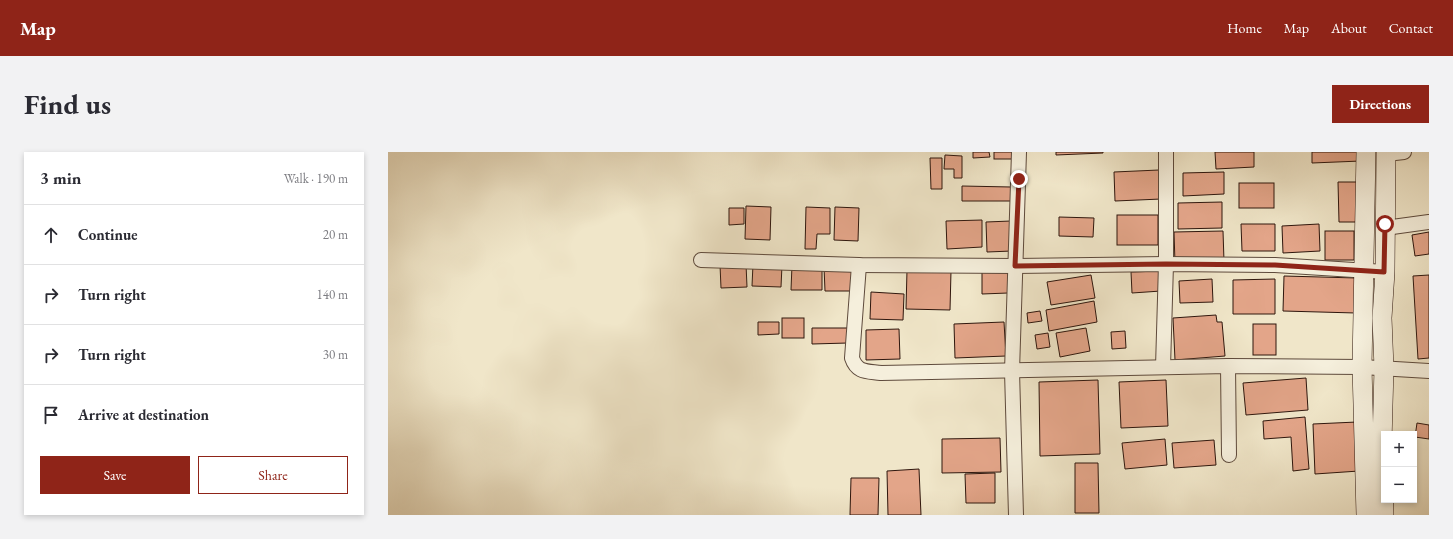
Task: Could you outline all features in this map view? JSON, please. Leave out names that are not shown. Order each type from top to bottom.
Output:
[{"type":"main road","points":[[1366,152],[1362,367],[1366,515]]},
{"type":"main road","points":[[1384,515],[1382,442],[1384,368],[1382,318],[1385,228],[1392,153]]},
{"type":"street","points":[[1016,515],[1012,371],[1019,152]]},
{"type":"street","points":[[1163,367],[1166,264],[1166,152]]},
{"type":"street","points":[[1385,228],[1429,222]]},
{"type":"street","points":[[701,260],[858,265],[1275,265],[1384,272]]},
{"type":"street","points":[[858,265],[852,358],[857,368],[862,371],[881,373],[1228,366],[1362,367],[1429,371]]},
{"type":"street","points":[[1228,366],[1228,455]]},
{"type":"building","points":[[973,152],[989,152],[990,157],[973,158]]},
{"type":"building","points":[[994,152],[1013,152],[1013,159],[994,159]]},
{"type":"building","points":[[1056,152],[1103,152],[1103,153],[1056,155]]},
{"type":"building","points":[[1215,152],[1254,152],[1254,167],[1216,169]]},
{"type":"building","points":[[1312,152],[1361,152],[1361,161],[1312,163]]},
{"type":"building","points":[[945,155],[962,156],[962,178],[954,178],[954,169],[944,169]]},
{"type":"building","points":[[930,158],[942,158],[942,189],[931,189]]},
{"type":"building","points":[[1159,170],[1161,199],[1115,201],[1114,172]]},
{"type":"building","points":[[1224,172],[1224,194],[1183,196],[1183,173]]},
{"type":"building","points":[[1338,182],[1362,182],[1363,222],[1339,222]]},
{"type":"building","points":[[1239,183],[1274,183],[1274,208],[1239,208]]},
{"type":"building","points":[[962,186],[1011,187],[1011,201],[962,201]]},
{"type":"building","points":[[1222,202],[1222,228],[1178,229],[1178,203]]},
{"type":"building","points":[[746,206],[771,207],[770,240],[745,239]]},
{"type":"building","points":[[806,207],[830,208],[830,234],[817,234],[816,249],[805,249]]},
{"type":"building","points":[[835,207],[859,208],[858,241],[834,240]]},
{"type":"building","points":[[729,208],[744,208],[744,224],[729,225]]},
{"type":"building","points":[[1117,215],[1158,215],[1158,245],[1117,245]]},
{"type":"building","points":[[1059,217],[1094,218],[1093,237],[1059,236]]},
{"type":"building","points":[[982,220],[982,247],[947,249],[946,221]]},
{"type":"building","points":[[1011,221],[1012,251],[987,252],[986,222]]},
{"type":"building","points":[[1241,224],[1275,224],[1275,251],[1242,251]]},
{"type":"building","points":[[1319,224],[1320,251],[1283,253],[1282,226]]},
{"type":"building","points":[[1223,231],[1224,261],[1175,263],[1174,232]]},
{"type":"building","points":[[1325,231],[1354,231],[1354,260],[1325,260]]},
{"type":"building","points":[[1429,232],[1429,254],[1415,256],[1412,235]]},
{"type":"building","points":[[746,264],[747,287],[721,288],[720,265]]},
{"type":"building","points":[[753,264],[782,265],[781,287],[752,286]]},
{"type":"building","points":[[792,265],[822,265],[822,290],[791,290]]},
{"type":"building","points":[[824,267],[854,267],[855,291],[825,291]]},
{"type":"building","points":[[907,270],[951,271],[950,310],[906,309]]},
{"type":"building","points":[[1008,271],[1008,293],[982,294],[982,272]]},
{"type":"building","points":[[1160,271],[1161,291],[1132,293],[1131,272]]},
{"type":"building","points":[[1091,275],[1095,298],[1051,305],[1047,282]]},
{"type":"building","points":[[1429,275],[1429,358],[1418,359],[1413,276]]},
{"type":"building","points":[[1284,276],[1357,278],[1356,313],[1283,311]]},
{"type":"building","points":[[1212,279],[1213,302],[1180,303],[1179,281]]},
{"type":"building","points":[[1275,279],[1275,314],[1233,314],[1233,280]]},
{"type":"building","points":[[871,292],[904,294],[903,320],[870,319]]},
{"type":"building","points":[[1094,301],[1097,322],[1049,331],[1046,310]]},
{"type":"building","points":[[1040,311],[1042,321],[1028,323],[1027,313]]},
{"type":"building","points":[[1216,315],[1217,322],[1222,322],[1225,356],[1175,360],[1173,318]]},
{"type":"building","points":[[782,318],[804,318],[804,338],[782,338]]},
{"type":"building","points":[[758,322],[779,322],[779,334],[758,335]]},
{"type":"building","points":[[1004,322],[1006,356],[955,358],[954,324]]},
{"type":"building","points":[[1253,324],[1276,324],[1276,355],[1253,355]]},
{"type":"building","points":[[812,328],[848,328],[848,343],[812,344]]},
{"type":"building","points":[[1086,328],[1090,351],[1060,357],[1056,333]]},
{"type":"building","points":[[899,329],[900,359],[866,360],[866,330]]},
{"type":"building","points":[[1125,331],[1126,348],[1112,349],[1111,332]]},
{"type":"building","points":[[1048,333],[1050,347],[1037,349],[1035,335]]},
{"type":"building","points":[[1306,378],[1308,410],[1246,415],[1243,383]]},
{"type":"building","points":[[1098,380],[1100,454],[1040,456],[1039,382]]},
{"type":"building","points":[[1166,380],[1168,426],[1121,428],[1119,382]]},
{"type":"building","points":[[1305,417],[1309,469],[1293,471],[1291,437],[1264,439],[1263,421]]},
{"type":"building","points":[[1357,422],[1359,471],[1315,474],[1313,424]]},
{"type":"building","points":[[1417,423],[1429,425],[1429,439],[1417,437]]},
{"type":"building","points":[[1000,438],[1001,472],[942,473],[942,439]]},
{"type":"building","points":[[1165,439],[1167,465],[1125,469],[1122,443]]},
{"type":"building","points":[[1214,440],[1216,465],[1174,468],[1172,443]]},
{"type":"building","points":[[1075,463],[1098,463],[1099,513],[1075,513]]},
{"type":"building","points":[[919,469],[921,515],[888,515],[887,471]]},
{"type":"building","points":[[995,473],[995,503],[966,503],[965,474]]},
{"type":"building","points":[[851,478],[879,478],[878,515],[850,515]]},
{"type":"route","points":[[1019,179],[1015,266],[1166,264],[1275,265],[1384,272],[1385,224]]}]
